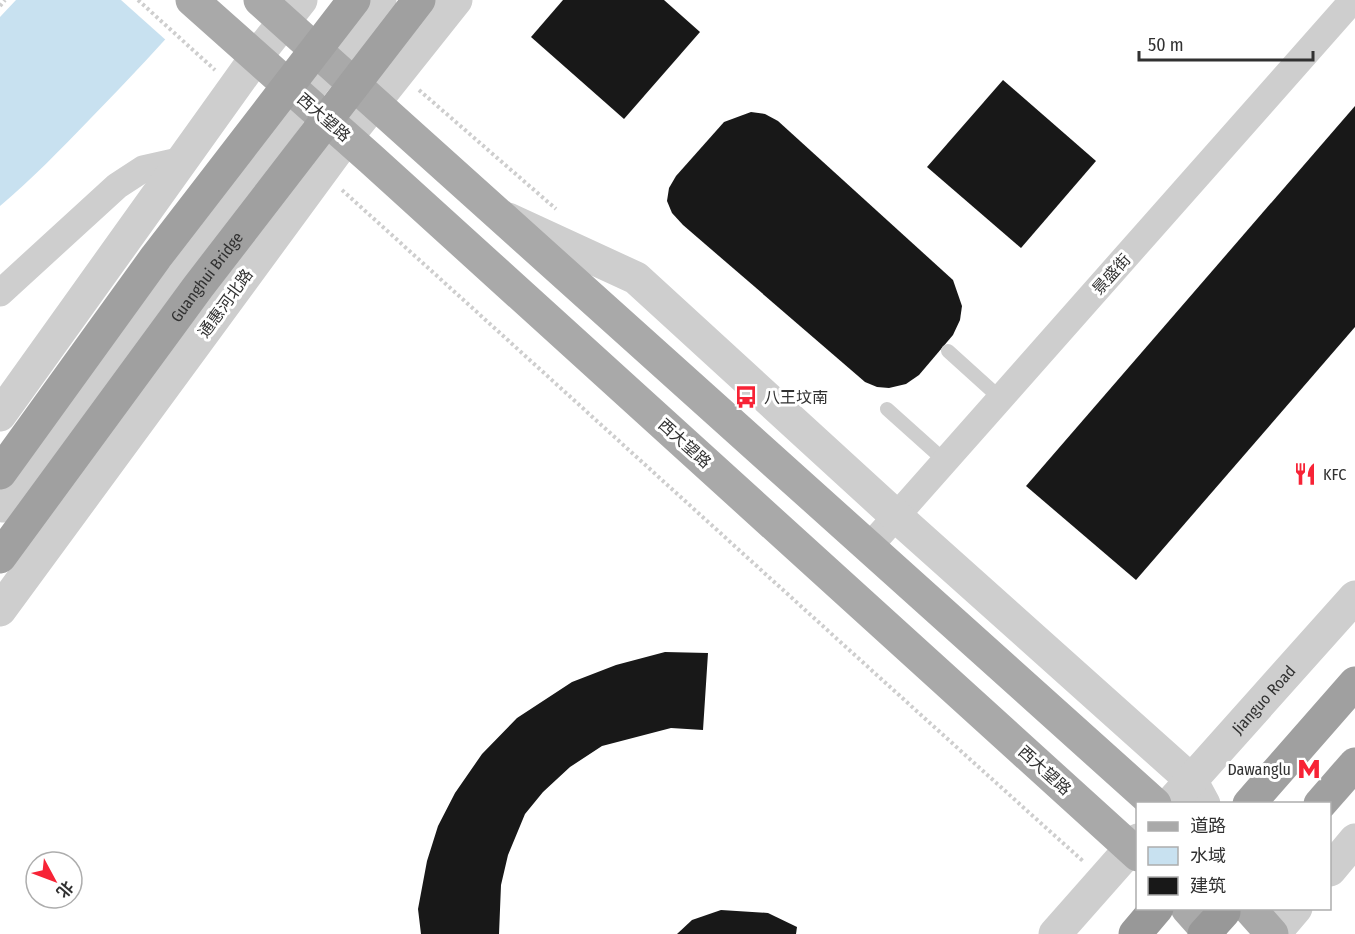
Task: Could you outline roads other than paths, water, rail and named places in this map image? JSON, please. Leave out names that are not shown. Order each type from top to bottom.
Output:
[{"type":"highway","points":[[0,473],[156,257],[354,0]]},
{"type":"highway","name":"Guanghui Bridge","points":[[0,557],[198,287],[419,0]]},
{"type":"highway","points":[[1251,802],[1355,683]]},
{"type":"highway","points":[[1322,802],[1355,764]]},
{"type":"highway","points":[[1135,934],[1156,910]]},
{"type":"main road","name":"西大望路","points":[[192,0],[1135,848]]},
{"type":"main road","points":[[278,7],[335,55],[374,104],[1153,802]]},
{"type":"main road","points":[[1191,910],[1272,934]]},
{"type":"street","points":[[315,0],[335,55]]},
{"type":"street","points":[[51,540],[2,504],[302,97],[380,0]]},
{"type":"street","name":"通惠河北路","points":[[0,610],[347,137],[456,0]]},
{"type":"street","name":"景盛街","points":[[868,548],[1353,0]]},
{"type":"street","points":[[0,415],[183,160],[223,80],[278,7]]},
{"type":"street","points":[[0,294],[117,186],[143,169],[183,160]]},
{"type":"street","points":[[495,212],[636,278],[896,516],[1188,796]]},
{"type":"street","name":"Jianguo Road","points":[[1188,796],[1355,597]]},
{"type":"street","points":[[1331,868],[1355,840]]},
{"type":"street","points":[[1055,934],[1103,879],[1135,848]]},
{"type":"street","points":[[1260,910],[1272,934],[1295,910]]},
{"type":"lane","points":[[948,351],[1000,398]]},
{"type":"lane","points":[[887,409],[945,461]]},
{"type":"water","points":[[16,0],[200,0],[79,130],[35,175],[0,206],[0,17]]},
{"type":"place","name":"八王坟南","points":[[746,397]]},
{"type":"place","name":"KFC","points":[[1305,474]]},
{"type":"place","name":"Dawanglu","points":[[1309,769]]}]
